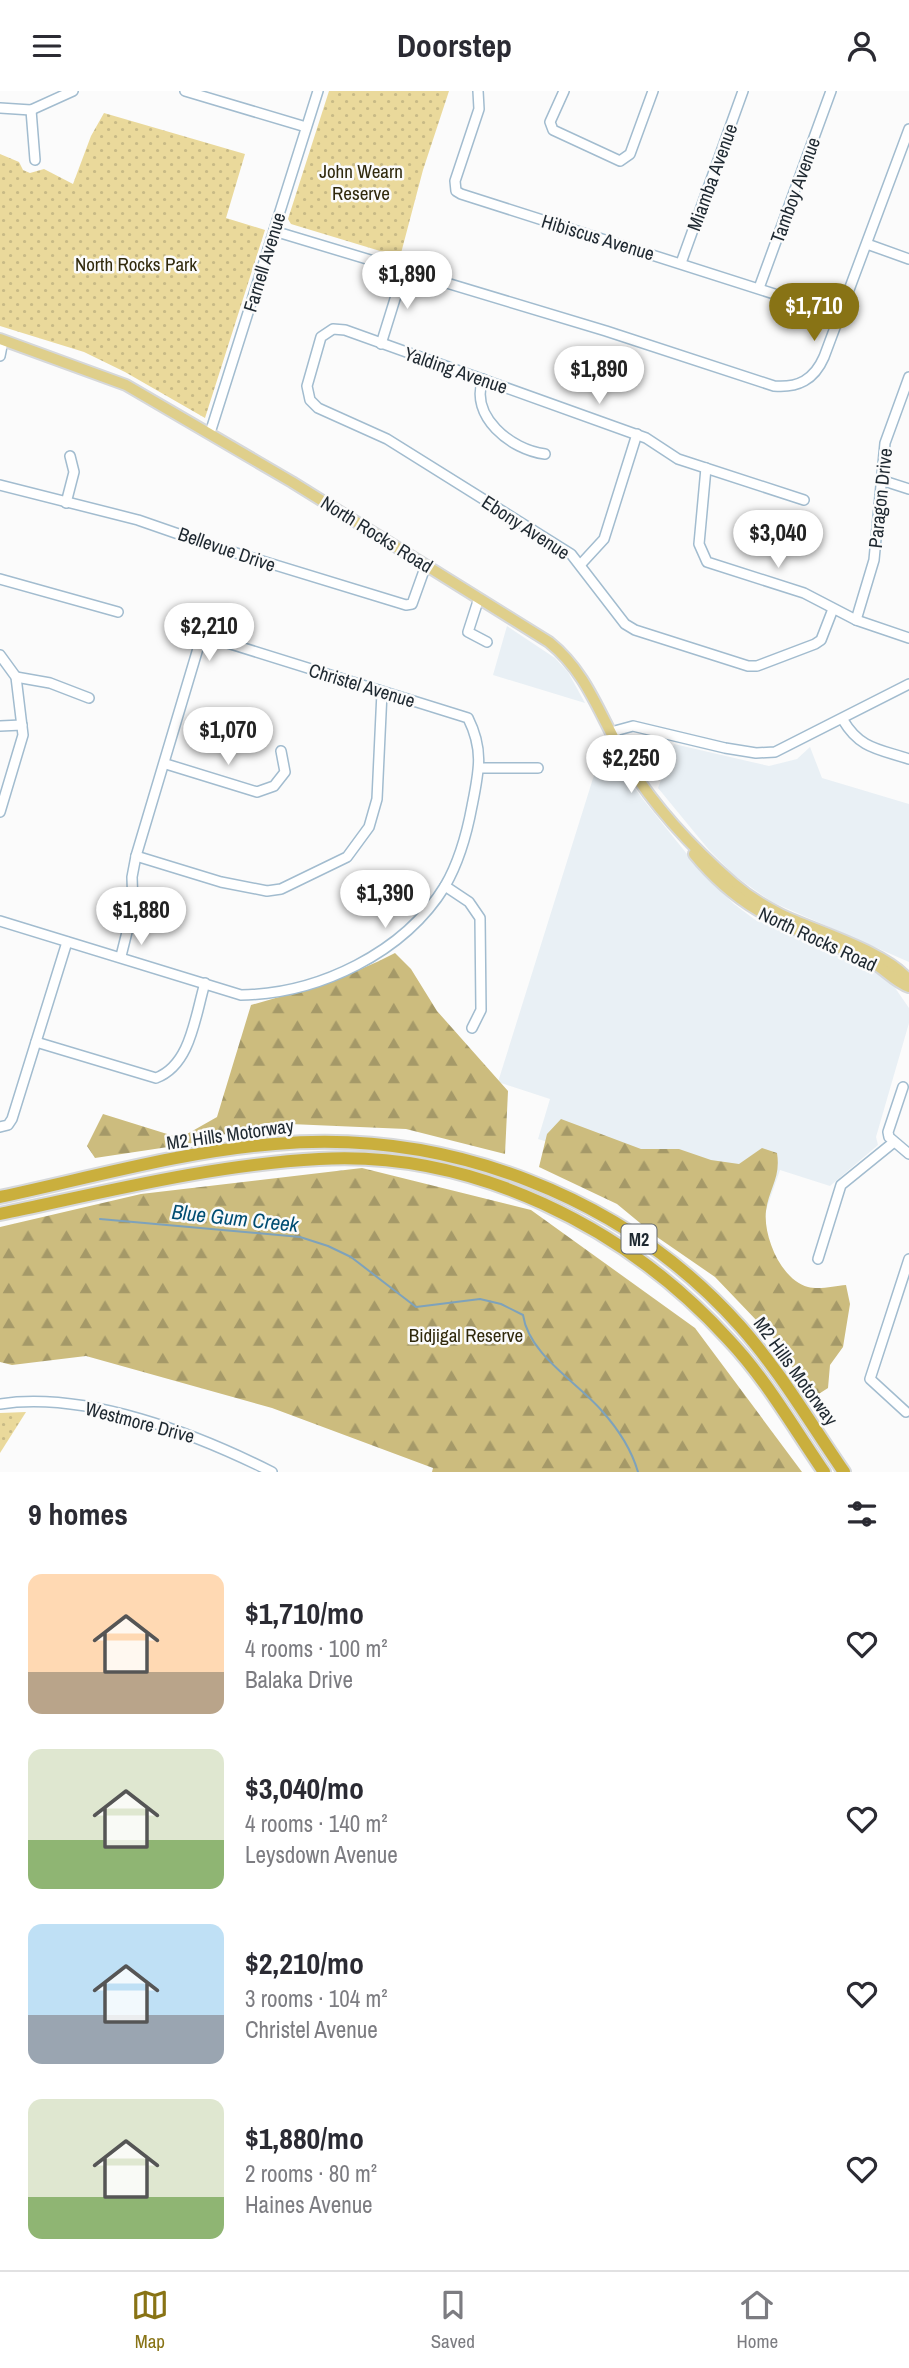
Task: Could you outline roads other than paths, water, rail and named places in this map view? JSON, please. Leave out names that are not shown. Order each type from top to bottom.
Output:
[{"type":"highway","name":"M2 Hills Motorway","points":[[0,1197],[244,1147],[339,1142],[428,1151],[476,1162],[526,1178],[626,1229],[662,1254],[715,1300],[767,1358],[844,1472]]},
{"type":"highway","name":"M2 Hills Motorway","points":[[0,1214],[235,1169],[338,1159],[425,1167],[476,1179],[539,1202],[608,1239],[647,1264],[730,1340],[784,1412],[824,1472]]},
{"type":"main road","name":"North Rocks Road","points":[[2,340],[114,379],[210,433],[479,598],[563,653],[589,689],[631,769],[674,824],[711,863],[752,898],[784,916],[855,946],[903,971],[909,981]]},
{"type":"main road","name":"North Rocks Road","points":[[674,824],[685,842],[715,878],[753,909],[784,926],[868,960],[909,987]]},
{"type":"street","points":[[0,108],[31,110],[73,91]]},
{"type":"street","points":[[185,91],[306,127]]},
{"type":"street","points":[[226,103],[229,91]]},
{"type":"street","name":"Farnell Avenue","points":[[210,433],[318,91]]},
{"type":"street","name":"Hibiscus Avenue","points":[[478,91],[479,109],[455,181],[456,191],[840,315]]},
{"type":"street","points":[[564,91],[551,118],[553,130],[620,161],[629,156],[653,91]]},
{"type":"street","name":"Miamba Avenue","points":[[681,263],[743,91]]},
{"type":"street","name":"Tamboy Avenue","points":[[759,288],[831,91]]},
{"type":"street","points":[[31,110],[35,160]]},
{"type":"street","points":[[274,231],[774,386],[797,385],[814,375],[824,357],[909,129]]},
{"type":"street","points":[[867,244],[909,259]]},
{"type":"street","points":[[381,344],[404,270]]},
{"type":"street","name":"Ebony Avenue","points":[[381,344],[345,330],[333,329],[325,334],[319,341],[307,382],[310,400],[318,408],[387,439],[571,554],[629,628],[748,666],[757,666],[821,640],[833,609]]},
{"type":"street","points":[[0,356],[2,340]]},
{"type":"street","name":"Yalding Avenue","points":[[381,344],[637,434],[673,456],[804,500]]},
{"type":"street","name":"Paragon Drive","points":[[856,619],[874,559],[885,443],[906,396],[909,377]]},
{"type":"street","points":[[483,379],[479,394],[494,429],[528,451],[545,454]]},
{"type":"street","points":[[581,564],[604,539],[637,434]]},
{"type":"street","points":[[66,503],[74,472],[70,456]]},
{"type":"street","points":[[706,468],[699,544],[701,561],[804,593],[833,609],[909,639]]},
{"type":"street","points":[[881,481],[909,489]]},
{"type":"street","name":"Bellevue Drive","points":[[0,485],[148,523],[213,546],[406,605],[412,604],[426,565]]},
{"type":"street","points":[[0,579],[118,612]]},
{"type":"street","points":[[479,598],[468,632],[488,642]]},
{"type":"street","name":"Christel Avenue","points":[[121,956],[133,908],[132,877],[136,856],[166,764],[202,635],[468,718],[478,738],[480,768]]},
{"type":"street","points":[[0,655],[16,677],[23,735],[0,812]]},
{"type":"street","points":[[16,677],[50,683],[89,698]]},
{"type":"street","points":[[611,732],[634,726],[725,748],[765,753],[785,749],[909,684]]},
{"type":"street","points":[[136,856],[221,882],[267,891],[281,889],[348,857],[369,827],[377,799],[382,692]]},
{"type":"street","points":[[842,720],[864,745],[909,759]]},
{"type":"street","points":[[0,726],[22,725]]},
{"type":"street","points":[[166,764],[257,792],[274,786],[285,772],[281,751]]},
{"type":"street","points":[[0,921],[241,995],[266,995],[352,968],[392,944],[445,886],[461,849],[480,768],[538,768]]},
{"type":"street","points":[[445,886],[469,902],[480,918],[481,1010],[471,1028]]},
{"type":"street","points":[[4,1126],[36,1042],[67,942]]},
{"type":"street","points":[[36,1042],[156,1078],[169,1073],[182,1057],[205,983]]},
{"type":"street","points":[[903,1087],[888,1127],[889,1137],[909,1154]]},
{"type":"street","points":[[818,1259],[841,1185],[894,1142]]},
{"type":"street","points":[[906,1412],[870,1379],[906,1280],[909,1259]]},
{"type":"street","name":"Westmore Drive","points":[[0,1404],[19,1401],[83,1405],[209,1441],[272,1472]]},
{"type":"waterway","name":"Blue Gum Creek","points":[[100,1219],[300,1237],[351,1257],[416,1307],[480,1299],[501,1304],[523,1315],[534,1343],[608,1418],[628,1447],[638,1472]]},
{"type":"park label","name":"John Wearn Reserve","points":[[361,182]]},
{"type":"park label","name":"North Rocks Park","points":[[136,264]]},
{"type":"park label","name":"Bidjigal Reserve","points":[[466,1335]]}]
